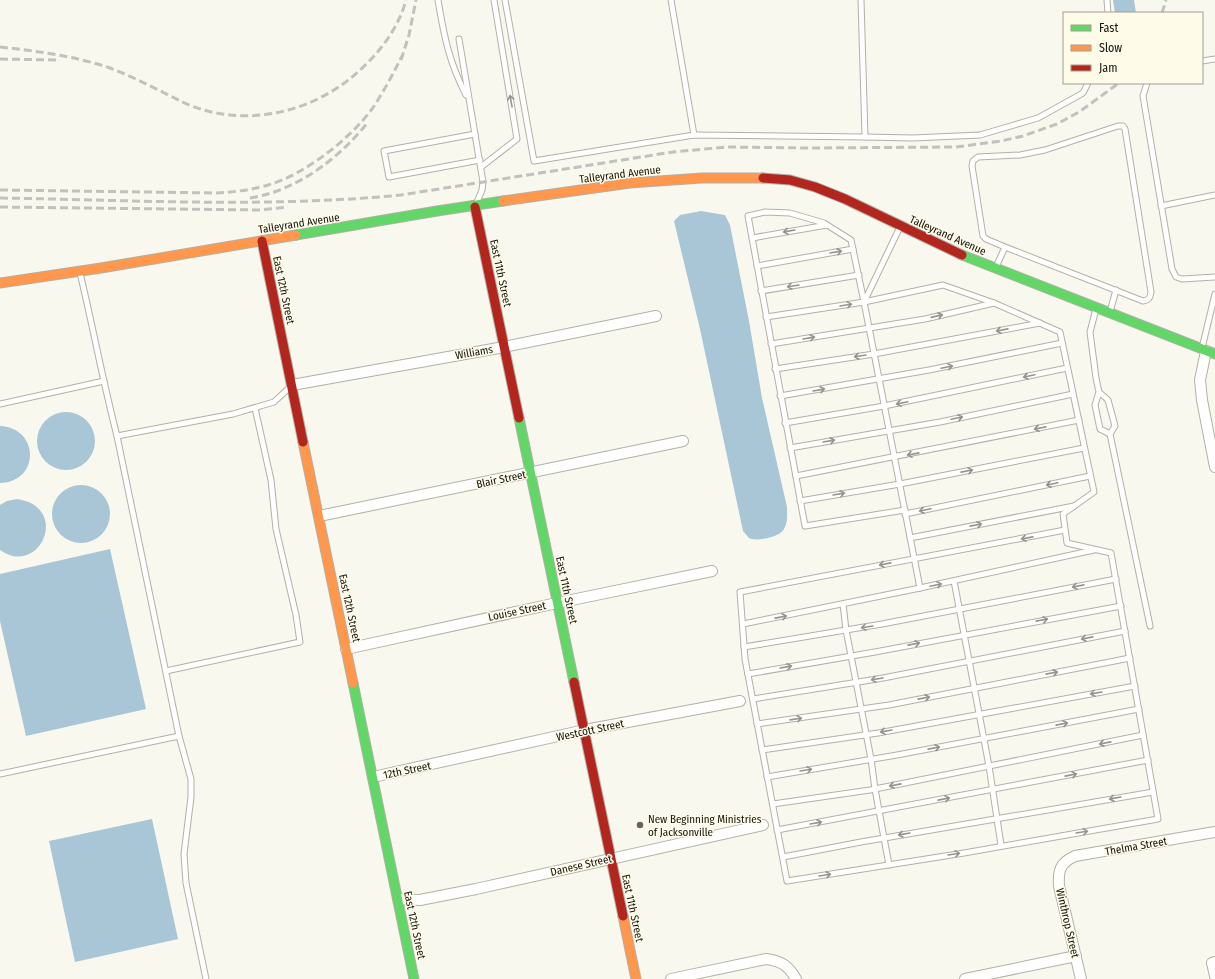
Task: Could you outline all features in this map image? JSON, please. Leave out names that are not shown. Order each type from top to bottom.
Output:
[{"type":"street","name":"Talleyrand Avenue","points":[[0,283],[80,272],[437,211],[475,207],[630,183],[702,178],[752,177],[790,180],[815,187],[845,199],[956,253],[1207,351]]},
{"type":"street","name":"East 11th Street","points":[[475,207],[636,979]]},
{"type":"street","name":"East 12th Street","points":[[262,241],[414,979]]},
{"type":"street","name":"Williams","points":[[292,386],[656,316]]},
{"type":"street","points":[[1207,351],[1200,380],[1202,400],[1215,467]]},
{"type":"street","name":"Blair Street","points":[[319,516],[683,441]]},
{"type":"street","name":"Louise Street","points":[[346,649],[557,602],[712,571]]},
{"type":"street","name":"Westcott Street","points":[[441,762],[585,730],[740,700]]},
{"type":"street","name":"12th Street","points":[[373,777],[441,762]]},
{"type":"street","name":"Danese Street","points":[[398,899],[420,900],[763,825]]},
{"type":"street","name":"Thelma Street","points":[[1061,867],[1067,860],[1075,856],[1215,832]]},
{"type":"street","name":"Winthrop Street","points":[[1061,867],[1058,876],[1059,886],[1081,979]]},
{"type":"street","points":[[965,979],[1076,956]]},
{"type":"street","points":[[671,979],[766,959],[777,960],[788,966],[796,979]]},
{"type":"street","points":[[1215,962],[1212,963],[1215,976]]},
{"type":"lane","points":[[438,0],[447,47],[457,77],[469,99]]},
{"type":"lane","points":[[481,167],[517,139],[494,0]]},
{"type":"lane","points":[[505,0],[534,161],[694,135],[913,138],[980,135],[1038,118],[1083,93],[1088,84]]},
{"type":"lane","points":[[671,0],[694,135]]},
{"type":"lane","points":[[861,0],[865,137]]},
{"type":"lane","points":[[1107,0],[1108,12]]},
{"type":"lane","points":[[459,39],[481,167],[482,186],[475,207]]},
{"type":"lane","points":[[1203,61],[1215,58]]},
{"type":"lane","points":[[1147,84],[1143,96],[1172,270],[1176,277],[1182,279],[1215,277]]},
{"type":"lane","points":[[1118,126],[1123,126],[1125,128],[1151,292],[1148,300],[1143,301],[1116,290],[986,239],[983,236],[972,166],[973,160],[978,157],[1020,155],[1045,150],[1118,126]]},
{"type":"lane","points":[[475,134],[384,150],[386,164],[389,177],[480,160]]},
{"type":"lane","points":[[1161,206],[1215,195]]},
{"type":"lane","points":[[920,588],[914,559],[905,512],[900,484],[884,406],[859,275],[851,240],[827,225],[790,213],[764,212],[748,216],[805,526],[905,512],[1090,476]]},
{"type":"lane","points":[[752,238],[827,225]]},
{"type":"lane","points":[[864,302],[900,226]]},
{"type":"lane","points":[[995,269],[1004,247]]},
{"type":"lane","points":[[757,266],[853,249]]},
{"type":"lane","points":[[80,272],[117,436],[179,736],[191,779],[191,797],[184,854],[186,884],[206,979]]},
{"type":"lane","points":[[761,291],[859,275]]},
{"type":"lane","points":[[766,317],[864,302],[943,284],[994,303],[1060,332],[1094,492],[1064,514],[1067,543],[1111,553],[1158,820],[787,881],[748,674],[744,647],[740,592],[1065,530]]},
{"type":"lane","points":[[1109,314],[1116,290]]},
{"type":"lane","points":[[1207,351],[1215,294]]},
{"type":"lane","points":[[771,344],[925,319],[994,303]]},
{"type":"lane","points":[[1096,308],[1090,332],[1099,392],[1095,405],[1100,429],[1110,434]]},
{"type":"lane","points":[[775,369],[874,354],[1040,323]]},
{"type":"lane","points":[[780,396],[929,370],[1062,343]]},
{"type":"lane","points":[[785,423],[884,406],[1068,368]]},
{"type":"lane","points":[[0,404],[104,381]]},
{"type":"lane","points":[[117,436],[233,414],[255,408],[274,402],[292,386]]},
{"type":"lane","points":[[1099,392],[1108,400],[1115,426],[1110,434],[1150,626]]},
{"type":"lane","points":[[790,448],[940,422],[1073,394]]},
{"type":"lane","points":[[166,671],[300,642],[296,615],[276,529],[271,480],[255,408]]},
{"type":"lane","points":[[796,476],[1078,420]]},
{"type":"lane","points":[[800,501],[900,484],[1084,448]]},
{"type":"lane","points":[[910,538],[1076,505]]},
{"type":"lane","points":[[743,624],[954,581],[1096,550]]},
{"type":"lane","points":[[744,647],[846,630],[1116,579]]},
{"type":"lane","points":[[954,581],[989,766],[1001,846]]},
{"type":"lane","points":[[843,604],[846,630],[857,682],[860,709],[871,759],[889,865]]},
{"type":"lane","points":[[748,674],[1121,606]]},
{"type":"lane","points":[[753,699],[857,682],[1125,631]]},
{"type":"lane","points":[[757,724],[860,709],[1130,658]]},
{"type":"lane","points":[[762,750],[866,735],[1135,686]]},
{"type":"lane","points":[[767,777],[983,739],[1139,709]]},
{"type":"lane","points":[[773,804],[875,789],[1143,735]]},
{"type":"lane","points":[[0,774],[179,736]]},
{"type":"lane","points":[[777,830],[1148,760]]},
{"type":"lane","points":[[783,857],[997,818],[1154,792]]},
{"type":"water","points":[[1113,0],[1134,0],[1136,12],[1115,12]]},
{"type":"water","points":[[701,211],[725,215],[730,225],[749,321],[762,398],[787,507],[787,521],[784,529],[782,532],[768,538],[749,538],[743,531],[700,329],[674,221],[680,215]]},
{"type":"water","points":[[66,412],[82,417],[90,425],[95,441],[90,457],[82,465],[66,470],[50,465],[42,457],[37,441],[42,425],[50,417]]},
{"type":"water","points":[[0,426],[13,429],[22,436],[28,445],[30,455],[28,465],[22,474],[13,480],[0,483]]},
{"type":"water","points":[[81,485],[97,490],[105,498],[110,514],[105,530],[97,538],[81,543],[65,538],[57,530],[52,514],[57,498],[65,490]]},
{"type":"water","points":[[17,499],[33,505],[43,514],[46,526],[44,538],[37,548],[27,555],[14,556],[0,550],[0,505],[7,501]]},
{"type":"water","points":[[110,549],[146,709],[26,736],[0,621],[0,574]]},
{"type":"water","points":[[152,819],[178,939],[75,962],[49,841]]},
{"type":"railway","points":[[0,47],[55,54],[83,60],[130,76],[189,105],[210,112],[253,116],[294,108],[314,100],[351,78],[377,53],[391,33],[406,0]]},
{"type":"railway","points":[[401,60],[409,35],[416,0]]},
{"type":"railway","points":[[1162,12],[1166,0]]},
{"type":"railway","points":[[0,190],[217,193],[268,185],[282,180],[311,164],[339,144],[352,132],[376,103],[402,56]]},
{"type":"railway","points":[[0,59],[56,60]]},
{"type":"railway","points":[[0,198],[200,202],[351,199],[401,195],[673,152],[727,147],[956,147],[1001,141],[1023,136],[1057,124],[1079,112],[1118,84]]},
{"type":"railway","points":[[250,198],[284,188],[316,171],[344,148],[368,122]]},
{"type":"railway","points":[[0,207],[260,210],[288,207]]},
{"type":"traffic: fast","points":[[296,235],[503,201]]},
{"type":"traffic: fast","points":[[962,255],[1215,354]]},
{"type":"traffic: fast","points":[[519,418],[574,682]]},
{"type":"traffic: fast","points":[[353,683],[414,979]]},
{"type":"traffic: slow","points":[[503,201],[630,183],[702,178],[763,178]]},
{"type":"traffic: slow","points":[[0,283],[101,268],[296,235]]},
{"type":"traffic: slow","points":[[303,442],[353,683]]},
{"type":"traffic: slow","points":[[623,916],[636,979]]},
{"type":"traffic: jam","points":[[763,178],[790,180],[815,187],[845,199],[962,255]]},
{"type":"traffic: jam","points":[[475,207],[519,418]]},
{"type":"traffic: jam","points":[[262,241],[303,442]]},
{"type":"traffic: jam","points":[[574,682],[623,916]]},
{"type":"place","name":"New Beginning Ministries of Jacksonville","points":[[640,825]]}]
